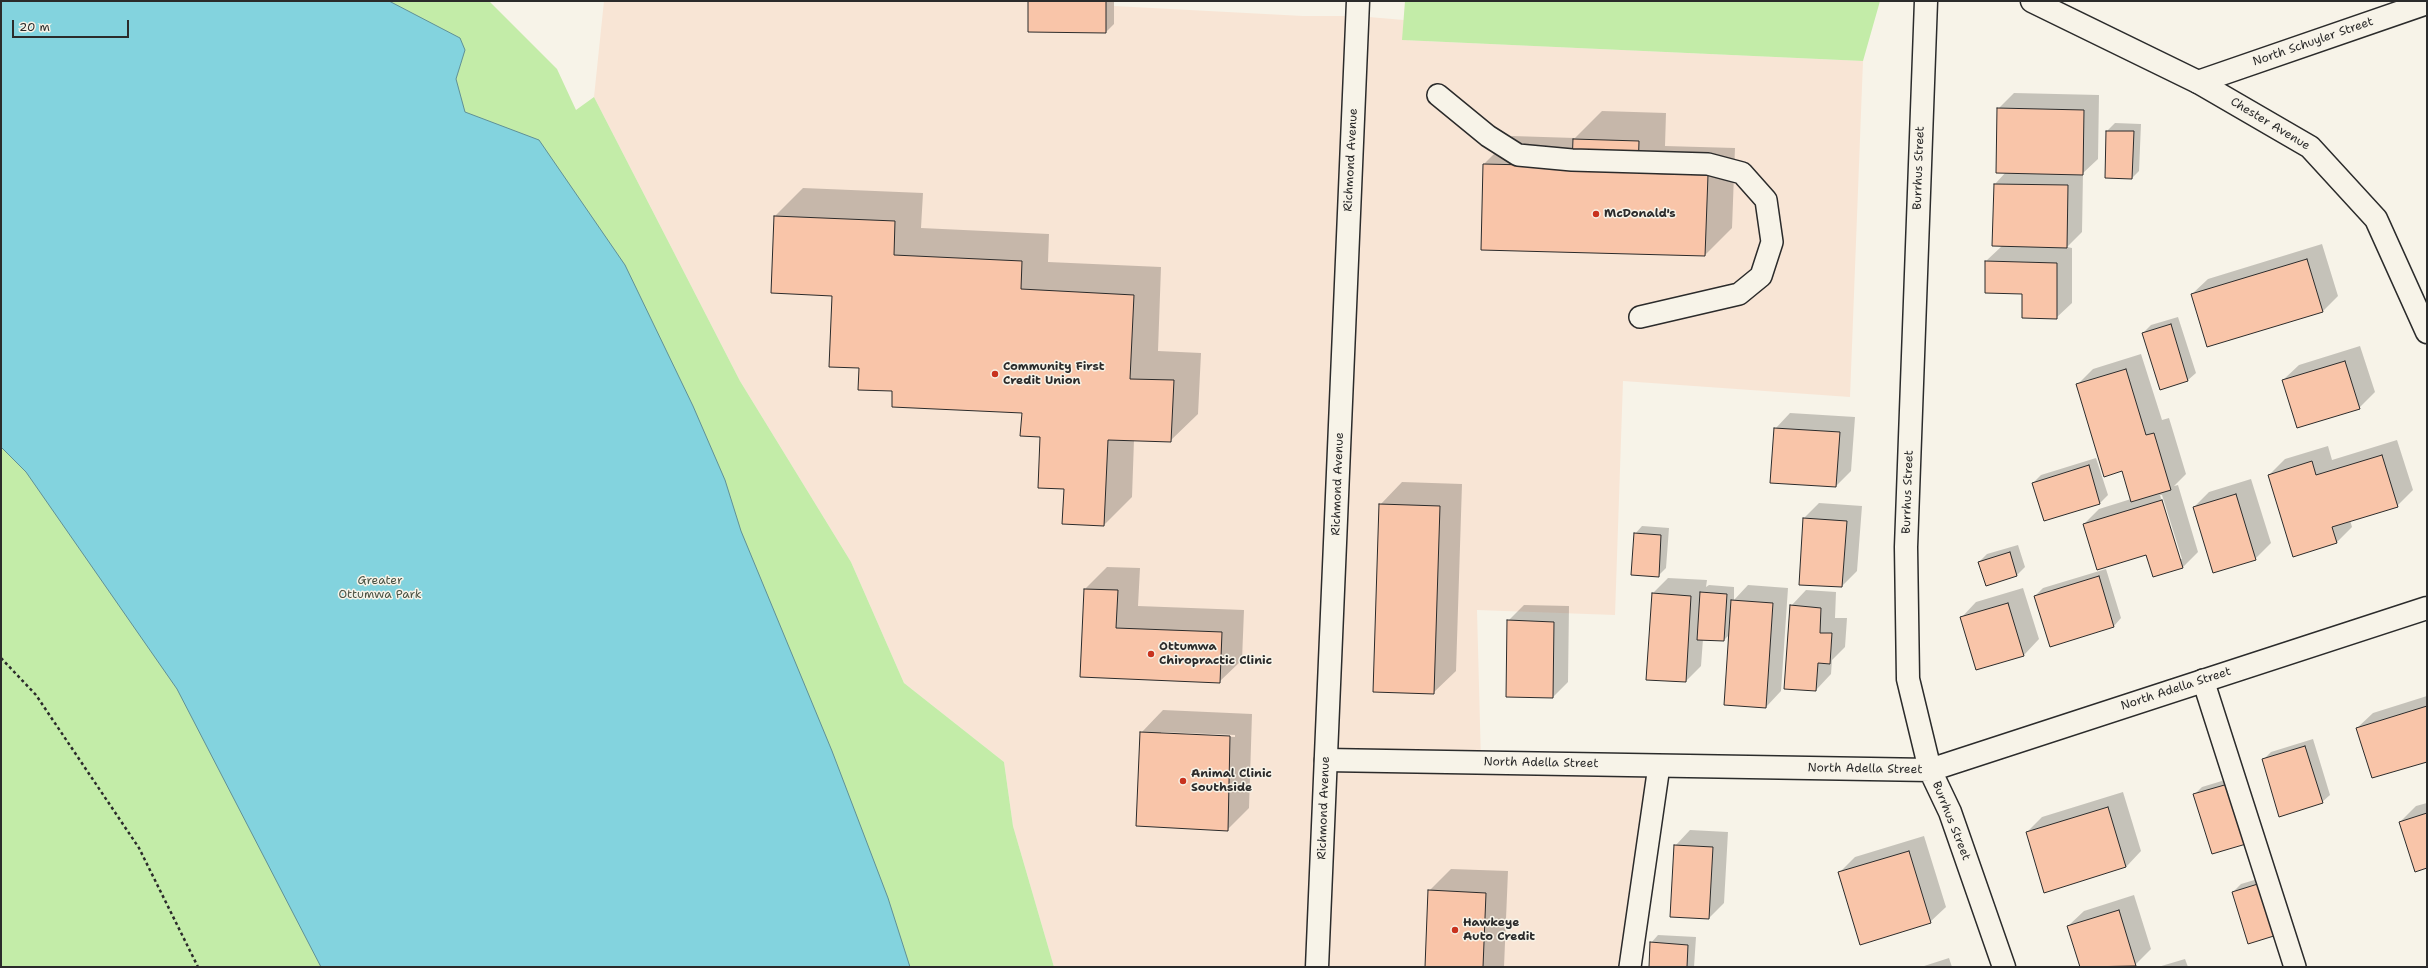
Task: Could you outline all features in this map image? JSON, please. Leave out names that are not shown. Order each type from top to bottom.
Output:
[{"type":"street","name":"Richmond Avenue","points":[[1317,967],[1358,1]]},
{"type":"street","name":"Burrhus Street","points":[[1926,1],[1905,580],[1908,679],[1930,770],[1950,812],[2004,967]]},
{"type":"street","name":"Chester Avenue","points":[[2032,1],[2198,82],[2310,147],[2376,220],[2427,332]]},
{"type":"street","name":"North Schuyler Street","points":[[2198,82],[2427,3]]},
{"type":"street","name":"North Adella Street","points":[[1326,760],[1930,770],[2427,608]]},
{"type":"lane","points":[[1438,95],[1488,136],[1518,155],[1572,160],[1708,164],[1742,173],[1766,200],[1772,242],[1761,276],[1739,294],[1640,317]]},
{"type":"lane","points":[[2203,680],[2295,967]]},
{"type":"lane","points":[[1630,967],[1659,766]]},
{"type":"path","points":[[1,658],[36,695],[139,848],[198,967]]},
{"type":"shaded area","points":[[604,1],[1114,1],[1114,6],[1303,16],[1357,16],[1404,20],[1403,40],[1863,61],[1850,397],[1623,381],[1615,615],[1477,610],[1481,762],[1659,766],[1630,967],[1054,967],[1013,826],[1004,762],[904,683],[851,562],[740,381],[594,97]]},
{"type":"green space","name":"Greater Ottumwa Park","points":[[1,1],[489,1],[557,69],[576,110],[594,97],[740,381],[851,562],[904,683],[1004,762],[1013,826],[1054,967],[1,967]]},
{"type":"green space","points":[[1405,1],[1880,1],[1863,61],[1402,40]]},
{"type":"water","name":"Greater Ottumwa Park","points":[[1,1],[389,1],[460,38],[465,50],[456,79],[465,112],[539,140],[625,265],[693,406],[725,480],[741,531],[832,751],[888,898],[910,967],[321,967],[177,689],[26,472],[1,447]]},
{"type":"building","points":[[1028,1],[1106,1],[1106,33],[1028,32]]},
{"type":"building","points":[[1997,108],[2084,110],[2083,175],[1996,173]]},
{"type":"building","points":[[2106,131],[2134,131],[2132,179],[2105,178]]},
{"type":"building","points":[[1573,139],[1639,141],[1638,173],[1708,175],[1705,256],[1481,250],[1483,164],[1572,166]]},
{"type":"building","points":[[1994,184],[2068,185],[2067,248],[1992,246]]},
{"type":"building","name":"Community First Credit Union","points":[[774,216],[895,221],[894,255],[1022,261],[1021,289],[1134,295],[1130,379],[1174,380],[1171,442],[1108,440],[1104,526],[1062,524],[1064,489],[1038,488],[1040,437],[1020,436],[1022,413],[892,407],[892,391],[858,390],[859,368],[829,367],[832,296],[771,293]]},
{"type":"building","points":[[2307,259],[2323,312],[2207,347],[2191,294]]},
{"type":"building","points":[[1985,261],[2057,263],[2057,319],[2022,318],[2022,294],[1985,293]]},
{"type":"building","points":[[2171,324],[2188,381],[2160,390],[2142,333]]},
{"type":"building","points":[[2345,361],[2360,409],[2297,428],[2282,380]]},
{"type":"building","points":[[2126,369],[2146,435],[2154,433],[2171,490],[2131,502],[2122,471],[2104,477],[2076,384]]},
{"type":"building","points":[[1774,428],[1840,432],[1836,487],[1770,483]]},
{"type":"building","points":[[2382,455],[2398,507],[2332,527],[2337,543],[2293,557],[2268,475],[2312,461],[2316,475]]},
{"type":"building","points":[[2089,465],[2100,504],[2044,521],[2032,483]]},
{"type":"building","points":[[2236,494],[2256,560],[2213,573],[2193,507]]},
{"type":"building","points":[[2162,500],[2183,568],[2153,577],[2146,555],[2097,570],[2083,524]]},
{"type":"building","points":[[1379,504],[1440,506],[1434,694],[1373,692]]},
{"type":"building","points":[[1803,518],[1847,521],[1842,587],[1799,585]]},
{"type":"building","points":[[1634,533],[1661,535],[1659,577],[1631,575]]},
{"type":"building","points":[[2010,552],[2017,576],[1986,586],[1978,562]]},
{"type":"building","points":[[2099,576],[2114,627],[2050,647],[2034,596]]},
{"type":"building","name":"Ottumwa Chiropractic Clinic","points":[[1084,589],[1118,590],[1116,628],[1222,632],[1220,683],[1080,677]]},
{"type":"building","points":[[1700,592],[1727,594],[1724,641],[1697,640]]},
{"type":"building","points":[[1652,593],[1691,596],[1686,682],[1646,680]]},
{"type":"building","points":[[1731,600],[1773,603],[1766,708],[1724,705]]},
{"type":"building","points":[[2008,603],[2024,656],[1976,670],[1960,617]]},
{"type":"building","points":[[1790,605],[1821,608],[1820,633],[1832,633],[1830,664],[1818,663],[1816,691],[1784,689]]},
{"type":"building","points":[[1507,620],[1554,622],[1553,698],[1506,697]]},
{"type":"building","points":[[2427,706],[2427,762],[2372,778],[2356,728]]},
{"type":"building","name":"Animal Clinic Southside","points":[[1140,732],[1230,736],[1228,831],[1136,826]]},
{"type":"building","points":[[2305,746],[2323,803],[2279,817],[2262,759]]},
{"type":"building","points":[[2228,784],[2246,844],[2212,854],[2193,794]]},
{"type":"building","points":[[2108,807],[2126,867],[2044,893],[2026,832]]},
{"type":"building","points":[[2427,813],[2427,868],[2415,872],[2399,822]]},
{"type":"building","points":[[1674,845],[1713,847],[1709,919],[1670,917]]},
{"type":"building","points":[[1909,851],[1931,923],[1860,945],[1838,872]]},
{"type":"building","points":[[2261,883],[2277,935],[2248,944],[2232,892]]},
{"type":"building","name":"Hawkeye Auto Credit","points":[[1428,890],[1486,893],[1483,967],[1425,967]]},
{"type":"building","points":[[2119,910],[2136,966],[2080,967],[2067,926]]},
{"type":"building","points":[[1650,942],[1688,945],[1687,967],[1649,967]]},
{"type":"place","name":"McDonald's","points":[[1596,214]]},
{"type":"place","name":"Community First Credit Union","points":[[995,374]]},
{"type":"place","name":"Ottumwa Chiropractic Clinic","points":[[1151,654]]},
{"type":"place","name":"Animal Clinic Southside","points":[[1183,781]]},
{"type":"place","name":"Hawkeye Auto Credit","points":[[1455,930]]}]
